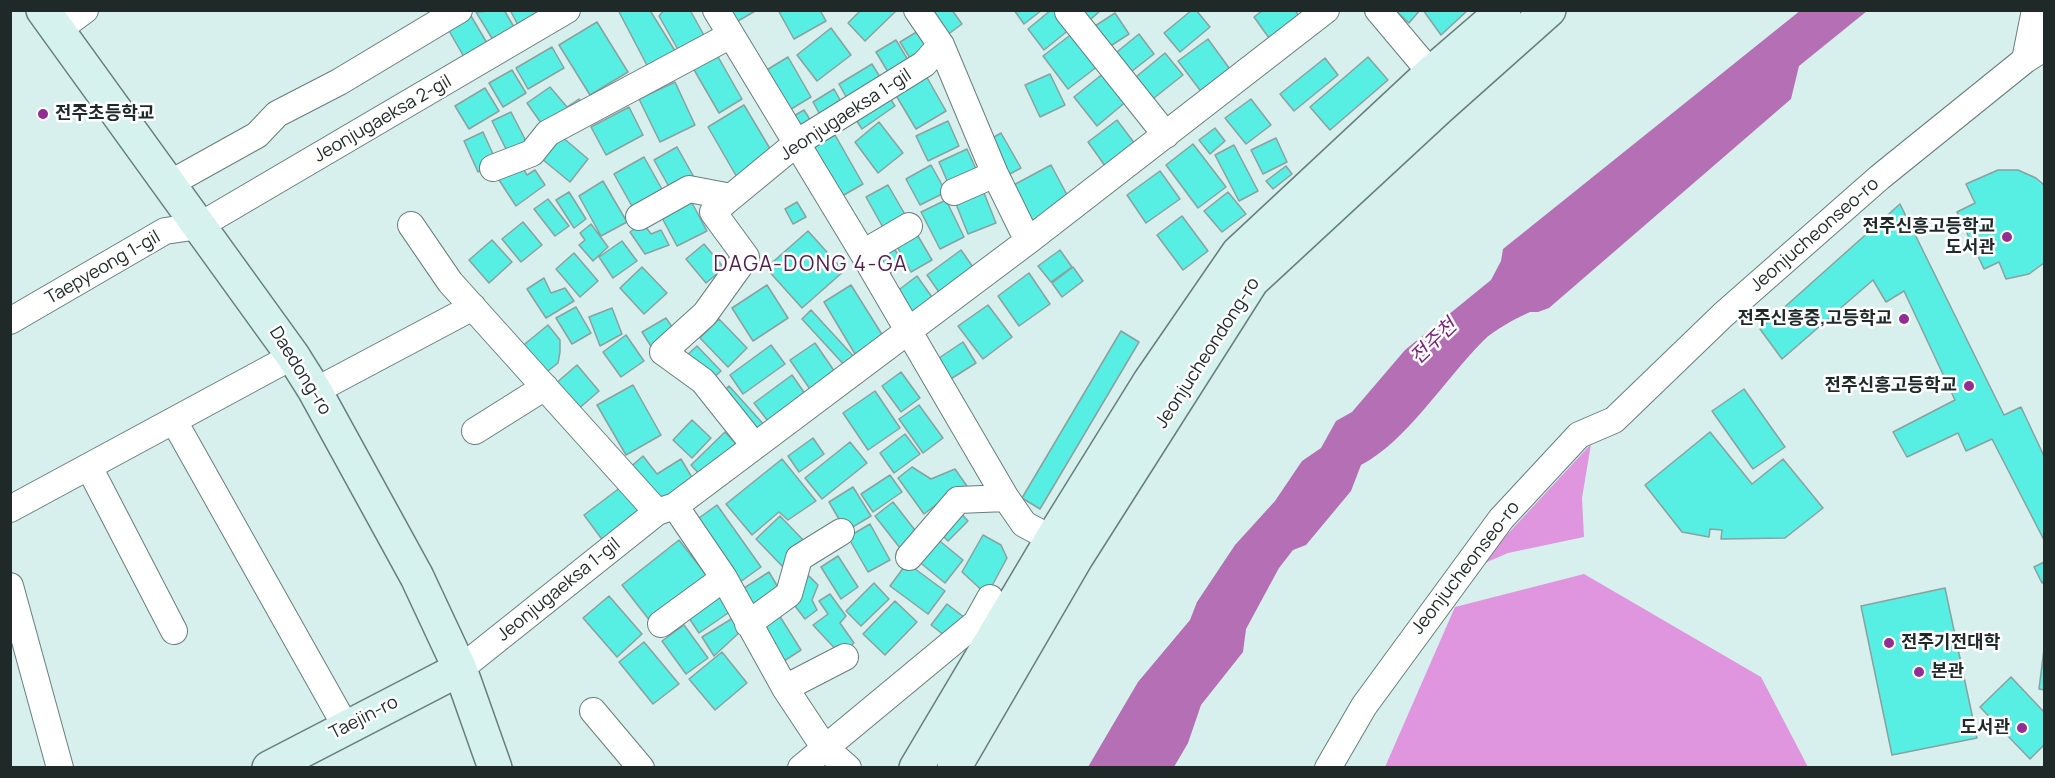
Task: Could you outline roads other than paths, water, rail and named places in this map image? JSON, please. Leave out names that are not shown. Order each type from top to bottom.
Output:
[{"type":"street","points":[[51,20],[85,10]]},
{"type":"street","points":[[169,184],[257,135],[278,114],[339,82],[459,10]]},
{"type":"street","points":[[716,10],[910,330],[1006,498],[1024,524],[1052,539]]},
{"type":"street","name":"Jeonjugaeksa 1-gil","points":[[460,669],[666,509],[1028,241],[1326,10]]},
{"type":"street","points":[[1378,10],[1431,73]]},
{"type":"street","name":"Jeonjucheondong-ro","points":[[916,768],[1052,539],[1150,381],[1238,253],[1431,73],[1504,10]]},
{"type":"street","name":"Jeonjucheondong-ro","points":[[954,768],[1087,539],[1252,280],[1549,10]]},
{"type":"street","points":[[2035,10],[2035,54]]},
{"type":"street","points":[[917,11],[941,45],[995,174],[1028,241]]},
{"type":"street","points":[[1068,12],[1166,135]]},
{"type":"street","name":"Jeonjugaeksa 2-gil","points":[[199,226],[559,13]]},
{"type":"street","name":"Daedong-ro","points":[[51,20],[293,356],[315,391],[417,577],[460,669],[495,768]]},
{"type":"street","points":[[493,168],[532,153],[548,133],[731,35]]},
{"type":"street","name":"Jeonjugaeksa 1-gil","points":[[754,446],[703,381],[663,352],[705,314],[746,257],[713,212],[798,142],[924,64],[941,45]]},
{"type":"street","name":"Jeonjucheonseo-ro","points":[[1328,768],[1364,706],[1501,519],[1579,435],[1614,420],[1724,314],[1845,208],[2035,54]]},
{"type":"street","points":[[954,192],[995,174]]},
{"type":"street","points":[[639,217],[688,189],[731,197]]},
{"type":"street","points":[[411,225],[450,282],[544,387],[666,509],[724,578],[785,688],[824,747],[848,768]]},
{"type":"street","points":[[863,253],[909,225]]},
{"type":"street","name":"Taepyeong 1-gil","points":[[10,321],[165,231],[199,226]]},
{"type":"street","points":[[315,391],[473,307]]},
{"type":"street","points":[[10,509],[293,356]]},
{"type":"street","points":[[475,431],[544,387]]},
{"type":"street","points":[[174,421],[346,727]]},
{"type":"street","points":[[89,467],[174,631]]},
{"type":"street","points":[[909,557],[958,500],[1006,498]]},
{"type":"street","points":[[748,624],[789,594],[799,558],[841,532]]},
{"type":"street","points":[[661,624],[724,578]]},
{"type":"street","points":[[10,586],[60,768]]},
{"type":"street","points":[[801,768],[976,623],[990,598]]},
{"type":"street","points":[[785,688],[845,657]]},
{"type":"street","name":"Taejin-ro","points":[[269,768],[460,669]]},
{"type":"street","points":[[593,711],[641,768]]},
{"type":"water","name":"전주천","points":[[1801,10],[1867,11],[1799,66],[1791,99],[1549,308],[1530,312],[1488,337],[1410,425],[1378,455],[1361,465],[1351,491],[1306,545],[1293,550],[1279,568],[1246,629],[1243,652],[1201,705],[1188,743],[1174,767],[1088,767],[1138,682],[1190,620],[1197,602],[1235,545],[1275,501],[1302,461],[1321,448],[1336,421],[1352,412],[1405,350],[1491,280],[1501,261],[1503,249]]},
{"type":"place","name":"전주초등학교","points":[[43,114]]},
{"type":"place","name":"전주신흥고등학교 도서관","points":[[2007,237]]},
{"type":"place","name":"전주신흥중,고등학교","points":[[1904,319]]},
{"type":"place","name":"전주신흥고등학교","points":[[1969,386]]},
{"type":"place","name":"전주기전대학","points":[[1889,643]]},
{"type":"place","name":"본관","points":[[1919,672]]},
{"type":"place","name":"도서관","points":[[2022,728]]},
{"type":"district","name":"DAGA-DONG 4-GA","points":[[811,265]]}]
